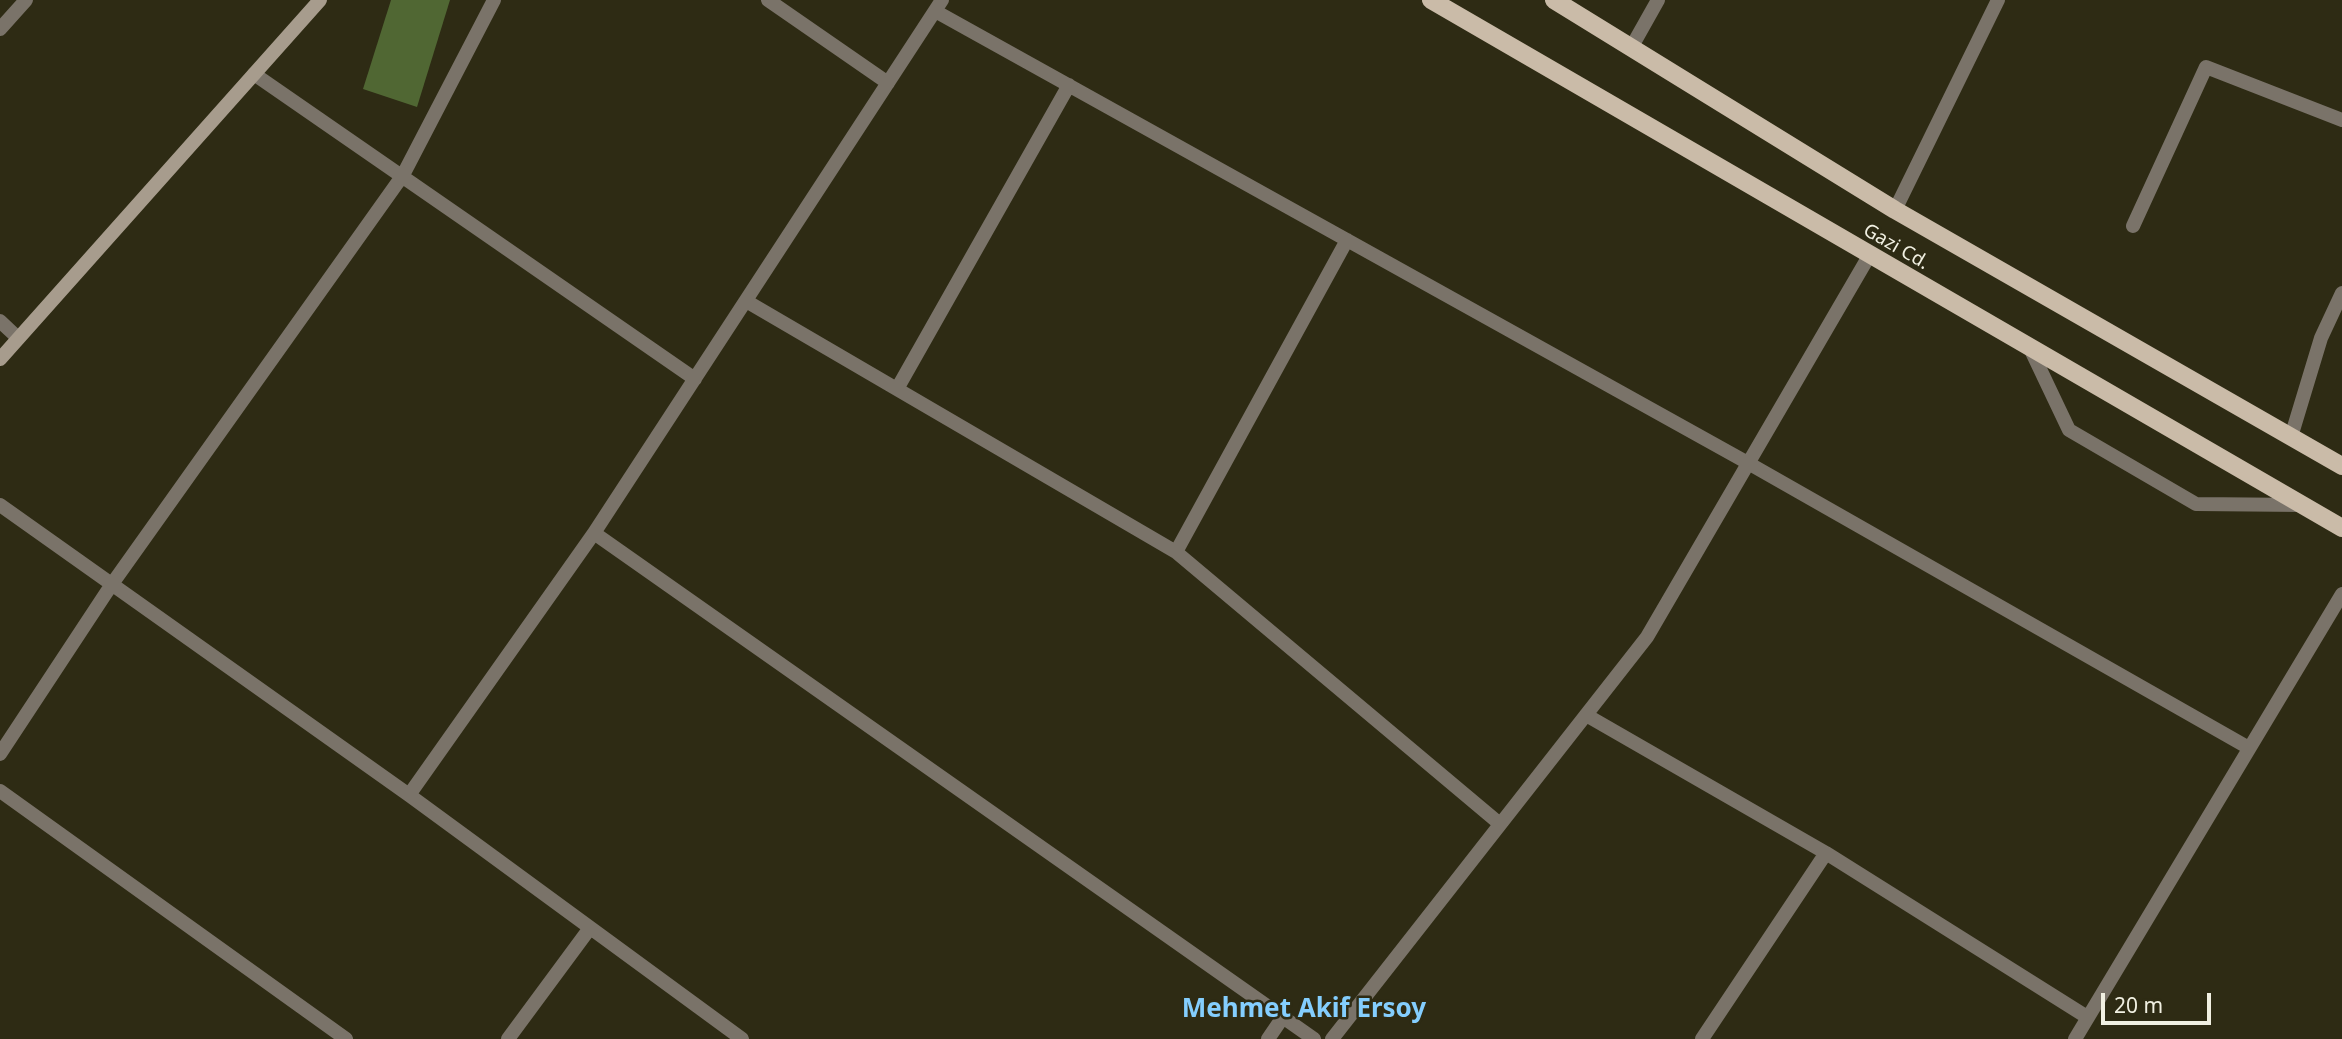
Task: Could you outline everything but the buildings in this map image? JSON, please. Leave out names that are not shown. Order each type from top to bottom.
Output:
[{"type":"main road","name":"Gazi Cd.","points":[[1431,0],[2342,528]]},
{"type":"main road","name":"Gazi Cd.","points":[[1554,0],[1895,210],[2342,466]]},
{"type":"street","points":[[0,29],[26,0]]},
{"type":"street","points":[[0,359],[320,0]]},
{"type":"street","points":[[0,754],[112,584],[403,175],[494,0]]},
{"type":"street","points":[[768,0],[888,82]]},
{"type":"street","points":[[1631,48],[1658,0]]},
{"type":"street","points":[[1895,210],[1998,0]]},
{"type":"street","points":[[410,794],[594,533],[939,5],[1069,85],[1748,463],[2249,748]]},
{"type":"street","points":[[2133,226],[2206,67],[2342,120]]},
{"type":"street","points":[[254,74],[695,379]]},
{"type":"street","points":[[897,389],[1069,85]]},
{"type":"street","points":[[1176,552],[1347,240]]},
{"type":"street","points":[[1332,1039],[1647,637],[1869,256]]},
{"type":"street","points":[[2291,437],[2321,338],[2342,293]]},
{"type":"street","points":[[746,301],[1176,552],[1500,824]]},
{"type":"street","points":[[0,321],[18,338]]},
{"type":"street","points":[[2030,348],[2069,430],[2196,504],[2303,505]]},
{"type":"street","points":[[0,505],[410,794],[741,1039]]},
{"type":"street","points":[[594,533],[1314,1039]]},
{"type":"street","points":[[2075,1039],[2342,594]]},
{"type":"street","points":[[1586,715],[1826,853],[2087,1017]]},
{"type":"street","points":[[0,791],[346,1039]]},
{"type":"street","points":[[1702,1039],[1826,853]]},
{"type":"street","points":[[508,1039],[590,928]]},
{"type":"street","points":[[1268,1039],[1283,1017]]},
{"type":"district","name":"Mehmet Akif Ersoy","points":[[1304,1010]]}]
